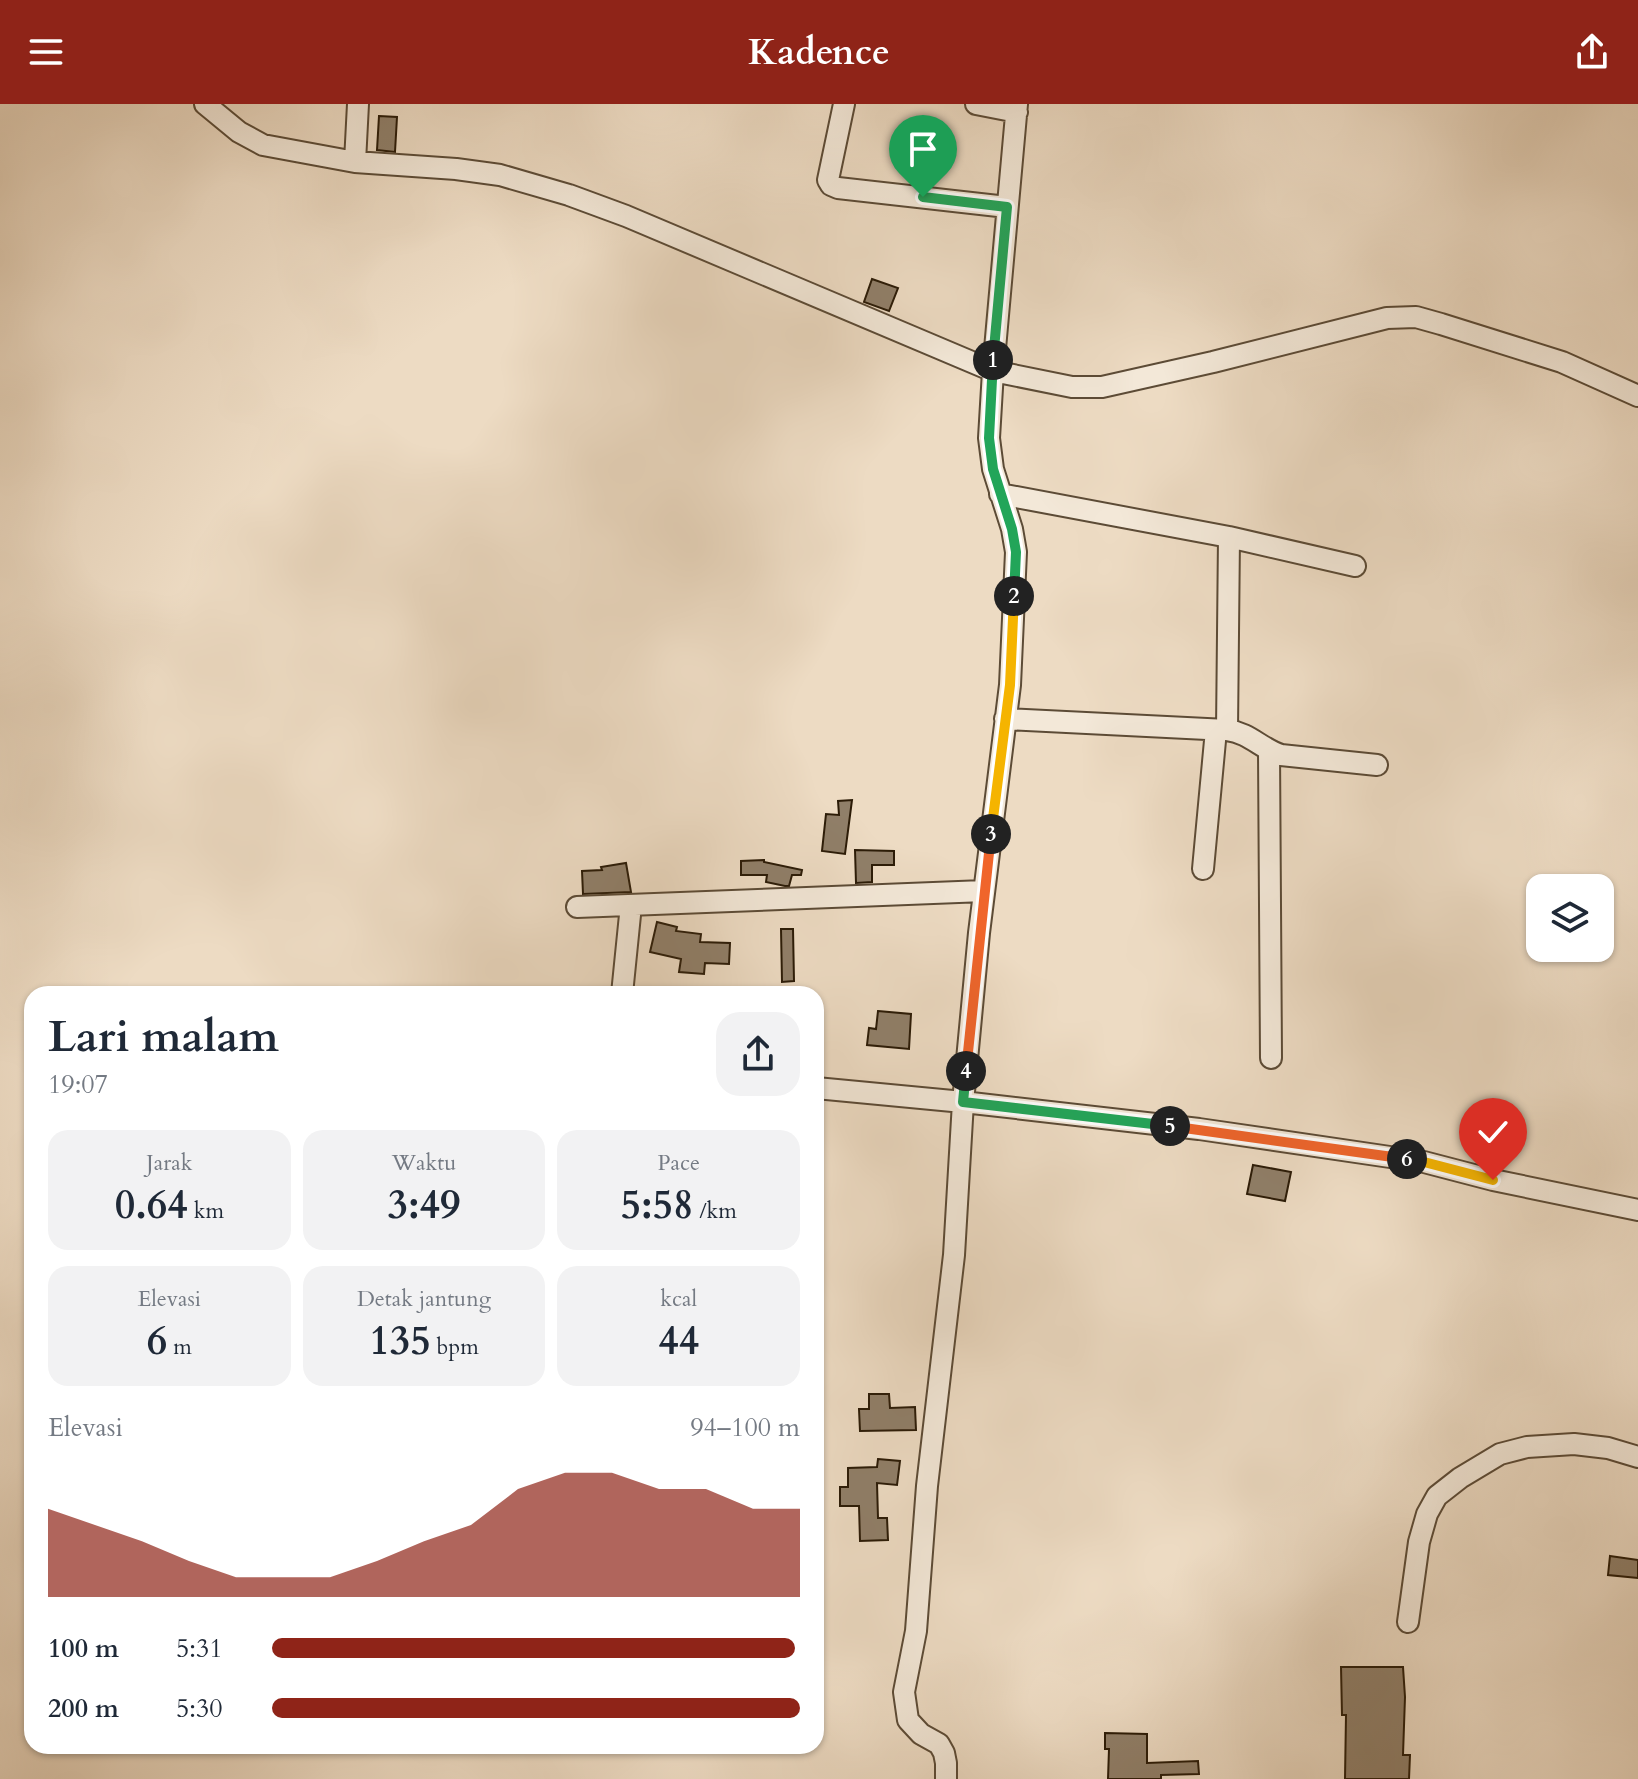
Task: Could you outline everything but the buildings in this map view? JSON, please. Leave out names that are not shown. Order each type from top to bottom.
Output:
[{"type":"street","points":[[205,104],[239,132],[263,145],[355,162],[500,175],[569,195],[626,216],[993,371],[1072,387],[1102,387],[1387,318],[1416,317],[1562,362],[1638,396]]},
{"type":"street","points":[[355,162],[358,104]]},
{"type":"street","points":[[844,104],[828,180],[831,185],[1007,207]]},
{"type":"street","points":[[946,1779],[944,1753],[939,1744],[921,1734],[908,1720],[905,1682],[916,1631],[927,1486],[954,1255],[963,1102],[984,891],[1010,685],[1016,552],[993,469],[989,438],[1017,108],[976,104]]},
{"type":"street","points":[[1000,494],[1229,537],[1355,566]]},
{"type":"street","points":[[1203,869],[1222,730],[1229,537]]},
{"type":"street","points":[[1005,719],[1240,731],[1269,751],[1281,755],[1377,765]]},
{"type":"street","points":[[1269,751],[1271,1058]]},
{"type":"street","points":[[577,907],[984,891]]},
{"type":"street","points":[[623,986],[631,905]]},
{"type":"street","points":[[824,1089],[1199,1129],[1424,1162],[1493,1180],[1638,1210]]},
{"type":"street","points":[[1408,1622],[1419,1542],[1427,1514],[1437,1496],[1460,1478],[1500,1454],[1527,1447],[1574,1444],[1608,1448],[1638,1457]]},
{"type":"route","points":[[923,197],[1007,207],[989,438],[993,469],[1016,552],[1010,685],[979,933],[963,1102],[1199,1129],[1424,1162],[1493,1180]]}]
